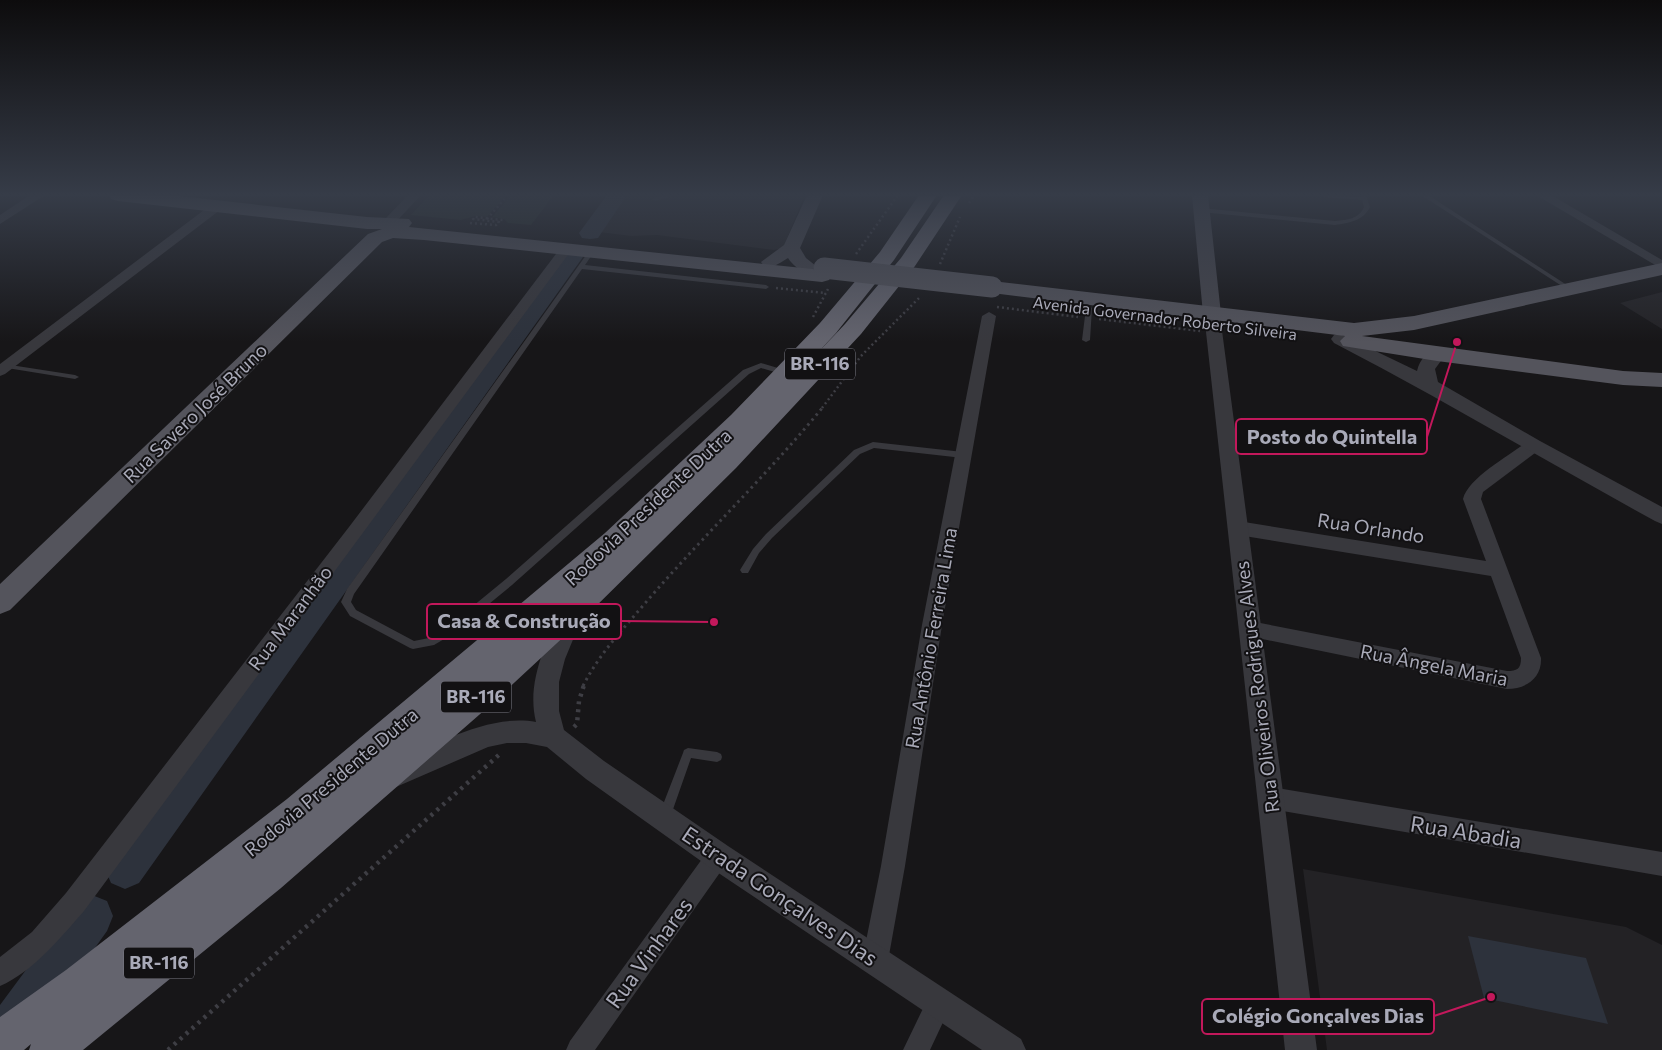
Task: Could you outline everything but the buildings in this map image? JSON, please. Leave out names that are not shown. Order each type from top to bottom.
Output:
[{"type":"highway","name":"Rodovia Presidente Dutra","points":[[0,1042],[80,984],[298,811],[615,540],[740,421],[786,373],[859,292],[895,244]]},
{"type":"highway","name":"Rodovia Presidente Dutra","points":[[50,1050],[268,875],[378,782],[573,610],[727,462],[847,336],[908,262],[920,244]]},
{"type":"main road","name":"Rua Savero José Bruno","points":[[0,602],[362,244]]},
{"type":"main road","points":[[515,244],[566,249],[586,259],[820,276],[990,301]]},
{"type":"main road","points":[[562,244],[770,262],[820,276]]},
{"type":"main road","points":[[770,262],[791,248],[793,244]]},
{"type":"main road","name":"Rua Oliveiros Rodrigues Alves","points":[[1205,244],[1213,323]]},
{"type":"main road","points":[[791,248],[799,261],[820,276]]},
{"type":"main road","points":[[1370,342],[1405,324],[1662,269]]},
{"type":"main road","name":"Avenida Governador Roberto Silveira","points":[[990,301],[1213,323]]},
{"type":"main road","name":"Avenida Governador Roberto Silveira","points":[[990,301],[1088,313],[1339,334],[1370,342]]},
{"type":"main road","points":[[1405,324],[1401,328],[1403,337],[1408,343],[1430,353]]},
{"type":"main road","points":[[1370,342],[1430,353],[1623,378],[1662,380]]},
{"type":"street","points":[[3,368],[167,244]]},
{"type":"street","points":[[1626,244],[1662,265]]},
{"type":"street","name":"Rua Maranhão","points":[[0,973],[41,941],[75,902],[566,249]]},
{"type":"street","name":"Rua Antônio Ferreira Lima","points":[[875,961],[893,866],[932,625],[990,301]]},
{"type":"street","name":"Rua Oliveiros Rodrigues Alves","points":[[1213,323],[1301,1050]]},
{"type":"street","points":[[1370,342],[1431,386],[1533,446],[1662,516]]},
{"type":"street","points":[[1430,353],[1424,373],[1431,386]]},
{"type":"street","name":"Rua Ângela Maria","points":[[1250,629],[1507,680],[1521,680],[1528,673],[1532,663],[1531,658],[1473,503],[1473,494],[1480,486],[1533,446]]},
{"type":"street","name":"Rua Orlando","points":[[1238,528],[1498,570]]},
{"type":"street","points":[[553,737],[546,707],[547,681],[556,651],[573,610]]},
{"type":"street","name":"Estrada Gonçalves Dias","points":[[378,782],[485,736],[507,732],[526,732],[553,737],[595,770],[718,856],[1010,1050]]},
{"type":"street","name":"Rua Abadia","points":[[1271,798],[1662,864]]},
{"type":"street","name":"Rua Vinhares","points":[[579,1050],[718,856]]},
{"type":"street","points":[[916,1050],[939,1003]]},
{"type":"lane","points":[[1500,244],[1570,289]]},
{"type":"lane","name":"Rua Maranhão","points":[[586,259],[347,596],[348,606],[353,613],[413,645],[431,642],[448,632],[509,582],[746,372],[761,365],[786,373]]},
{"type":"lane","points":[[586,259],[766,287]]},
{"type":"lane","points":[[1086,340],[1088,313]]},
{"type":"lane","points":[[3,368],[75,377]]},
{"type":"lane","points":[[745,570],[756,551],[769,536],[857,452],[865,447],[873,445],[963,454]]},
{"type":"lane","points":[[664,817],[688,753],[716,758]]},
{"type":"path","points":[[856,256],[864,244]]},
{"type":"path","points":[[938,269],[948,244]]},
{"type":"path","points":[[766,287],[820,276]]},
{"type":"path","points":[[862,356],[920,297],[929,298]]},
{"type":"path","points":[[990,301],[1088,313],[1213,323]]},
{"type":"shaded area","points":[[727,244],[785,244],[783,248],[774,250]]},
{"type":"shaded area","points":[[1662,292],[1662,329],[1620,303]]},
{"type":"shaded area","points":[[1303,869],[1626,927],[1662,945],[1662,1050],[1327,1050]]},
{"type":"shaded area","points":[[1468,936],[1586,958],[1608,1024],[1484,998]]},
{"type":"waterway","points":[[125,869],[572,257]]},
{"type":"waterway","points":[[0,1042],[92,916]]},
{"type":"place","name":"Posto do Quintella","points":[[1457,342]]},
{"type":"place","name":"Casa & Construção","points":[[714,622]]},
{"type":"place","name":"Colégio Gonçalves Dias","points":[[1491,997]]}]
